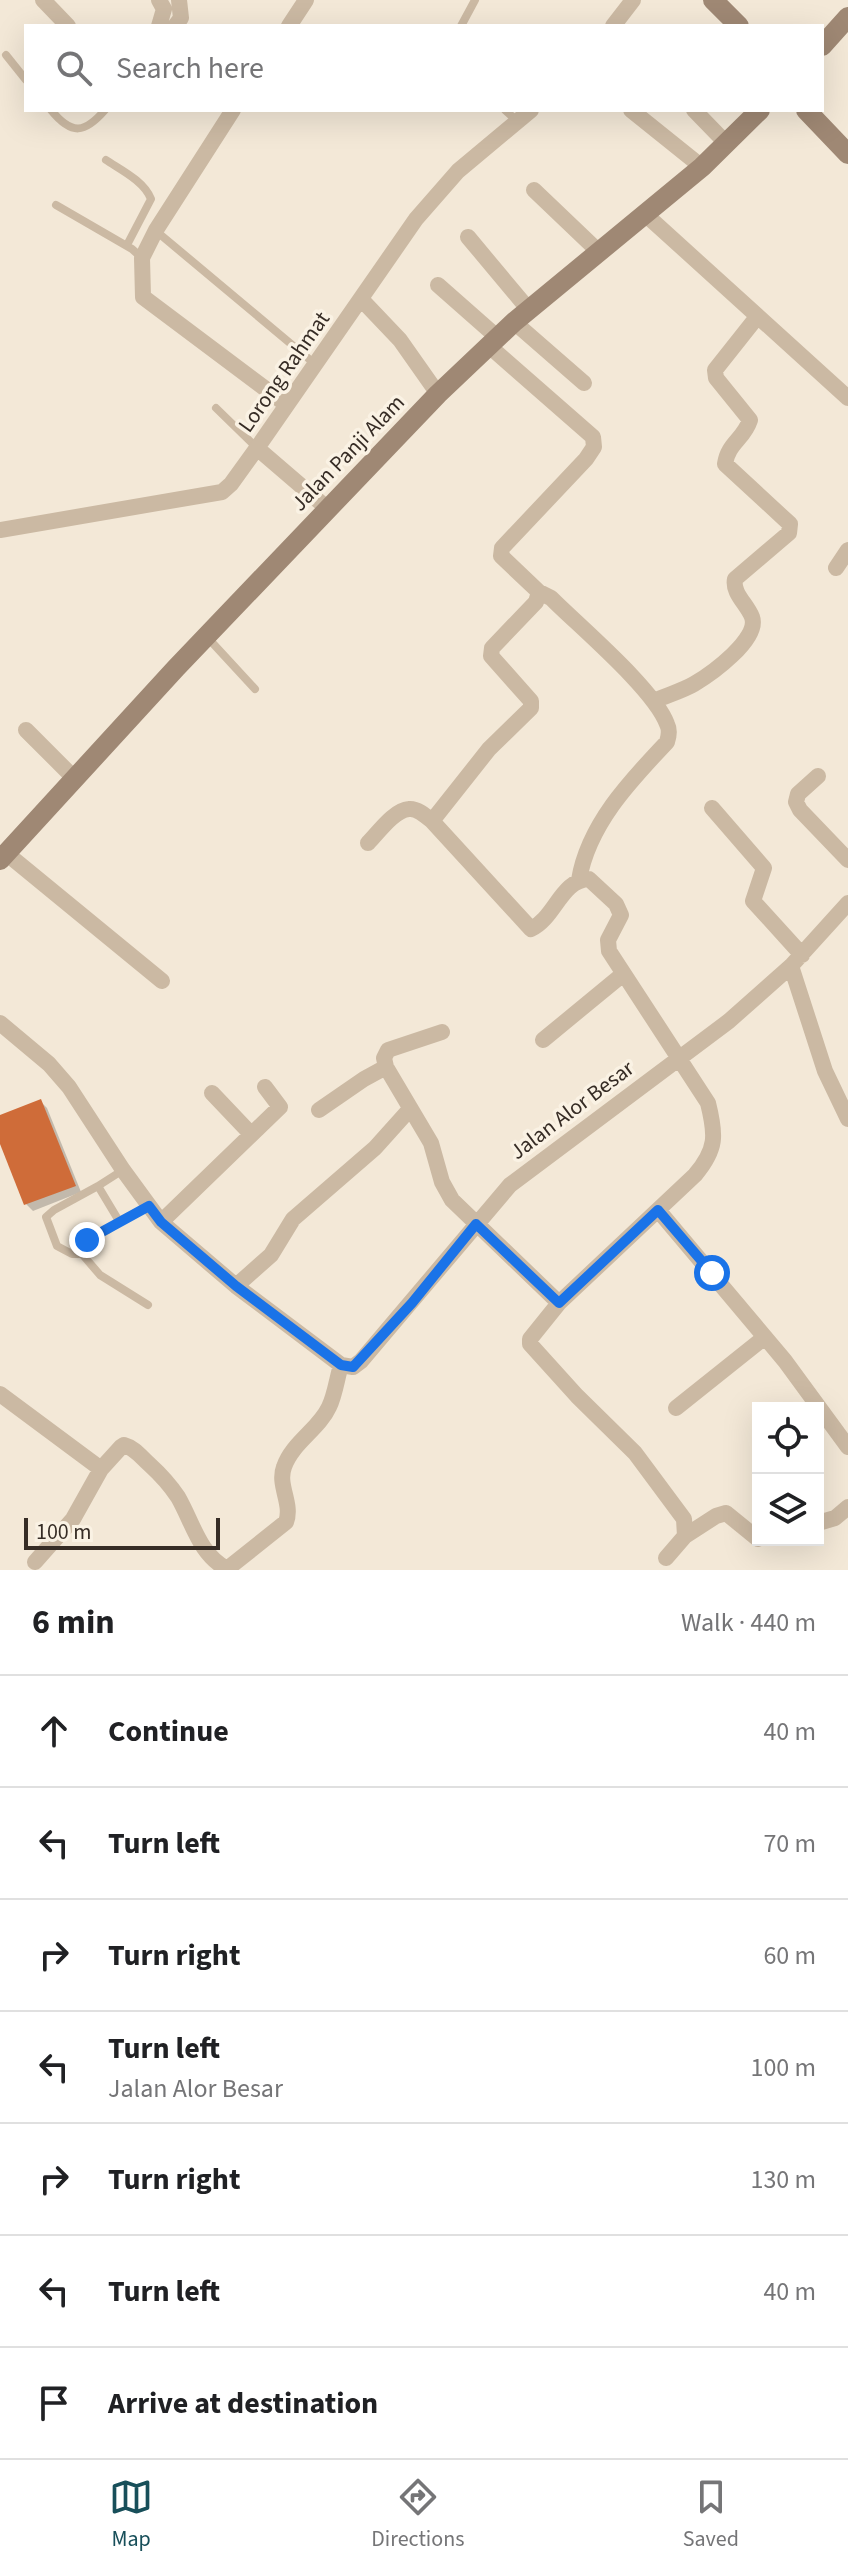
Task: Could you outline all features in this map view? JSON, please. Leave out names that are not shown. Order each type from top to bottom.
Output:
[{"type":"main road","points":[[713,0],[737,24]]},
{"type":"main road","points":[[824,44],[848,17]]},
{"type":"main road","name":"Jalan Panji Alam","points":[[3,857],[206,637],[438,394],[492,341],[702,167],[758,112]]},
{"type":"main road","points":[[808,112],[848,154]]},
{"type":"street","points":[[43,0],[66,24]]},
{"type":"street","points":[[159,0],[164,15],[160,24]]},
{"type":"street","points":[[176,24],[181,18],[179,0]]},
{"type":"street","points":[[290,24],[306,0]]},
{"type":"street","points":[[615,24],[633,0]]},
{"type":"street","points":[[232,112],[156,230],[142,258],[143,297],[287,405]]},
{"type":"street","points":[[633,112],[702,167]]},
{"type":"street","points":[[696,112],[726,143]]},
{"type":"street","name":"Lorong Rahmat","points":[[0,530],[222,492],[257,448],[416,219],[511,116]]},
{"type":"street","points":[[534,190],[599,252]]},
{"type":"street","points":[[645,214],[848,398]]},
{"type":"street","points":[[468,237],[522,316],[584,383]]},
{"type":"street","points":[[438,285],[593,437],[594,447],[586,459],[502,548],[501,556],[539,592],[551,598],[654,701],[668,724],[670,734],[667,742],[622,791],[586,851],[579,880]]},
{"type":"street","points":[[361,299],[400,340],[438,394]]},
{"type":"street","points":[[654,701],[695,684],[734,653],[749,636],[752,618],[734,587],[735,579],[789,533],[790,524],[725,464],[727,451],[746,430],[750,420],[716,378],[715,370],[757,317]]},
{"type":"street","points":[[257,448],[328,509]]},
{"type":"street","points":[[836,568],[848,550]]},
{"type":"street","points":[[432,821],[489,749],[531,708],[531,701],[491,656],[492,648],[536,602],[539,592]]},
{"type":"street","points":[[26,730],[74,778]]},
{"type":"street","points":[[818,776],[798,794],[796,802],[848,860]]},
{"type":"street","points":[[712,808],[764,868],[753,901],[796,961],[825,1071],[848,1119]]},
{"type":"street","points":[[368,843],[392,820],[408,809],[414,809],[432,821],[531,929],[541,925],[569,888],[579,880],[589,879],[616,904],[621,915],[608,940],[609,951],[708,1103],[715,1131],[710,1158],[559,1303],[532,1334],[530,1344],[635,1453],[684,1519],[685,1536]]},
{"type":"street","points":[[3,857],[162,981]]},
{"type":"street","name":"Jalan Alor Besar","points":[[341,1365],[353,1367],[361,1361],[510,1185],[729,1021],[796,961],[848,903]]},
{"type":"street","points":[[543,1040],[622,975]]},
{"type":"street","points":[[0,1023],[49,1064],[69,1087],[161,1222],[236,1286],[341,1365],[330,1407],[292,1452],[283,1469],[288,1510],[286,1522],[228,1569],[216,1563],[204,1548],[166,1481],[134,1449],[124,1445],[101,1469],[73,1519],[35,1562]]},
{"type":"street","points":[[442,1032],[388,1050],[384,1058],[386,1067],[431,1143],[442,1182],[452,1200],[559,1303]]},
{"type":"street","points":[[319,1110],[386,1067]]},
{"type":"street","points":[[161,1222],[280,1107],[265,1087]]},
{"type":"street","points":[[212,1093],[251,1134]]},
{"type":"street","points":[[236,1286],[271,1255],[293,1219],[375,1148],[410,1109]]},
{"type":"street","points":[[658,1210],[765,1337],[848,1447]]},
{"type":"street","points":[[676,1408],[765,1337]]},
{"type":"street","points":[[0,1394],[101,1469]]},
{"type":"street","points":[[824,1521],[835,1518],[848,1507]]},
{"type":"street","points":[[666,1558],[685,1536],[722,1512],[733,1516],[752,1535]]},
{"type":"lane","points":[[462,24],[475,0]]},
{"type":"lane","points":[[6,55],[24,78]]},
{"type":"lane","points":[[53,112],[72,128],[84,130],[103,112]]},
{"type":"lane","points":[[106,160],[132,177],[151,199],[127,245]]},
{"type":"lane","points":[[56,205],[127,245],[142,258]]},
{"type":"lane","points":[[156,230],[315,364]]},
{"type":"lane","points":[[216,408],[257,448]]},
{"type":"lane","points":[[206,637],[255,689]]},
{"type":"lane","points":[[82,1254],[72,1254],[57,1246],[46,1217],[123,1170]]},
{"type":"lane","points":[[98,1186],[119,1221]]},
{"type":"lane","points":[[148,1305],[100,1275],[82,1254],[82,1243],[149,1206]]},
{"type":"building","points":[[41,1099],[76,1186],[24,1205],[0,1144],[0,1115]]},
{"type":"route","points":[[87,1240],[149,1206],[161,1222],[236,1286],[341,1365],[353,1367],[412,1303],[476,1224],[559,1303],[658,1210],[712,1273]]}]
